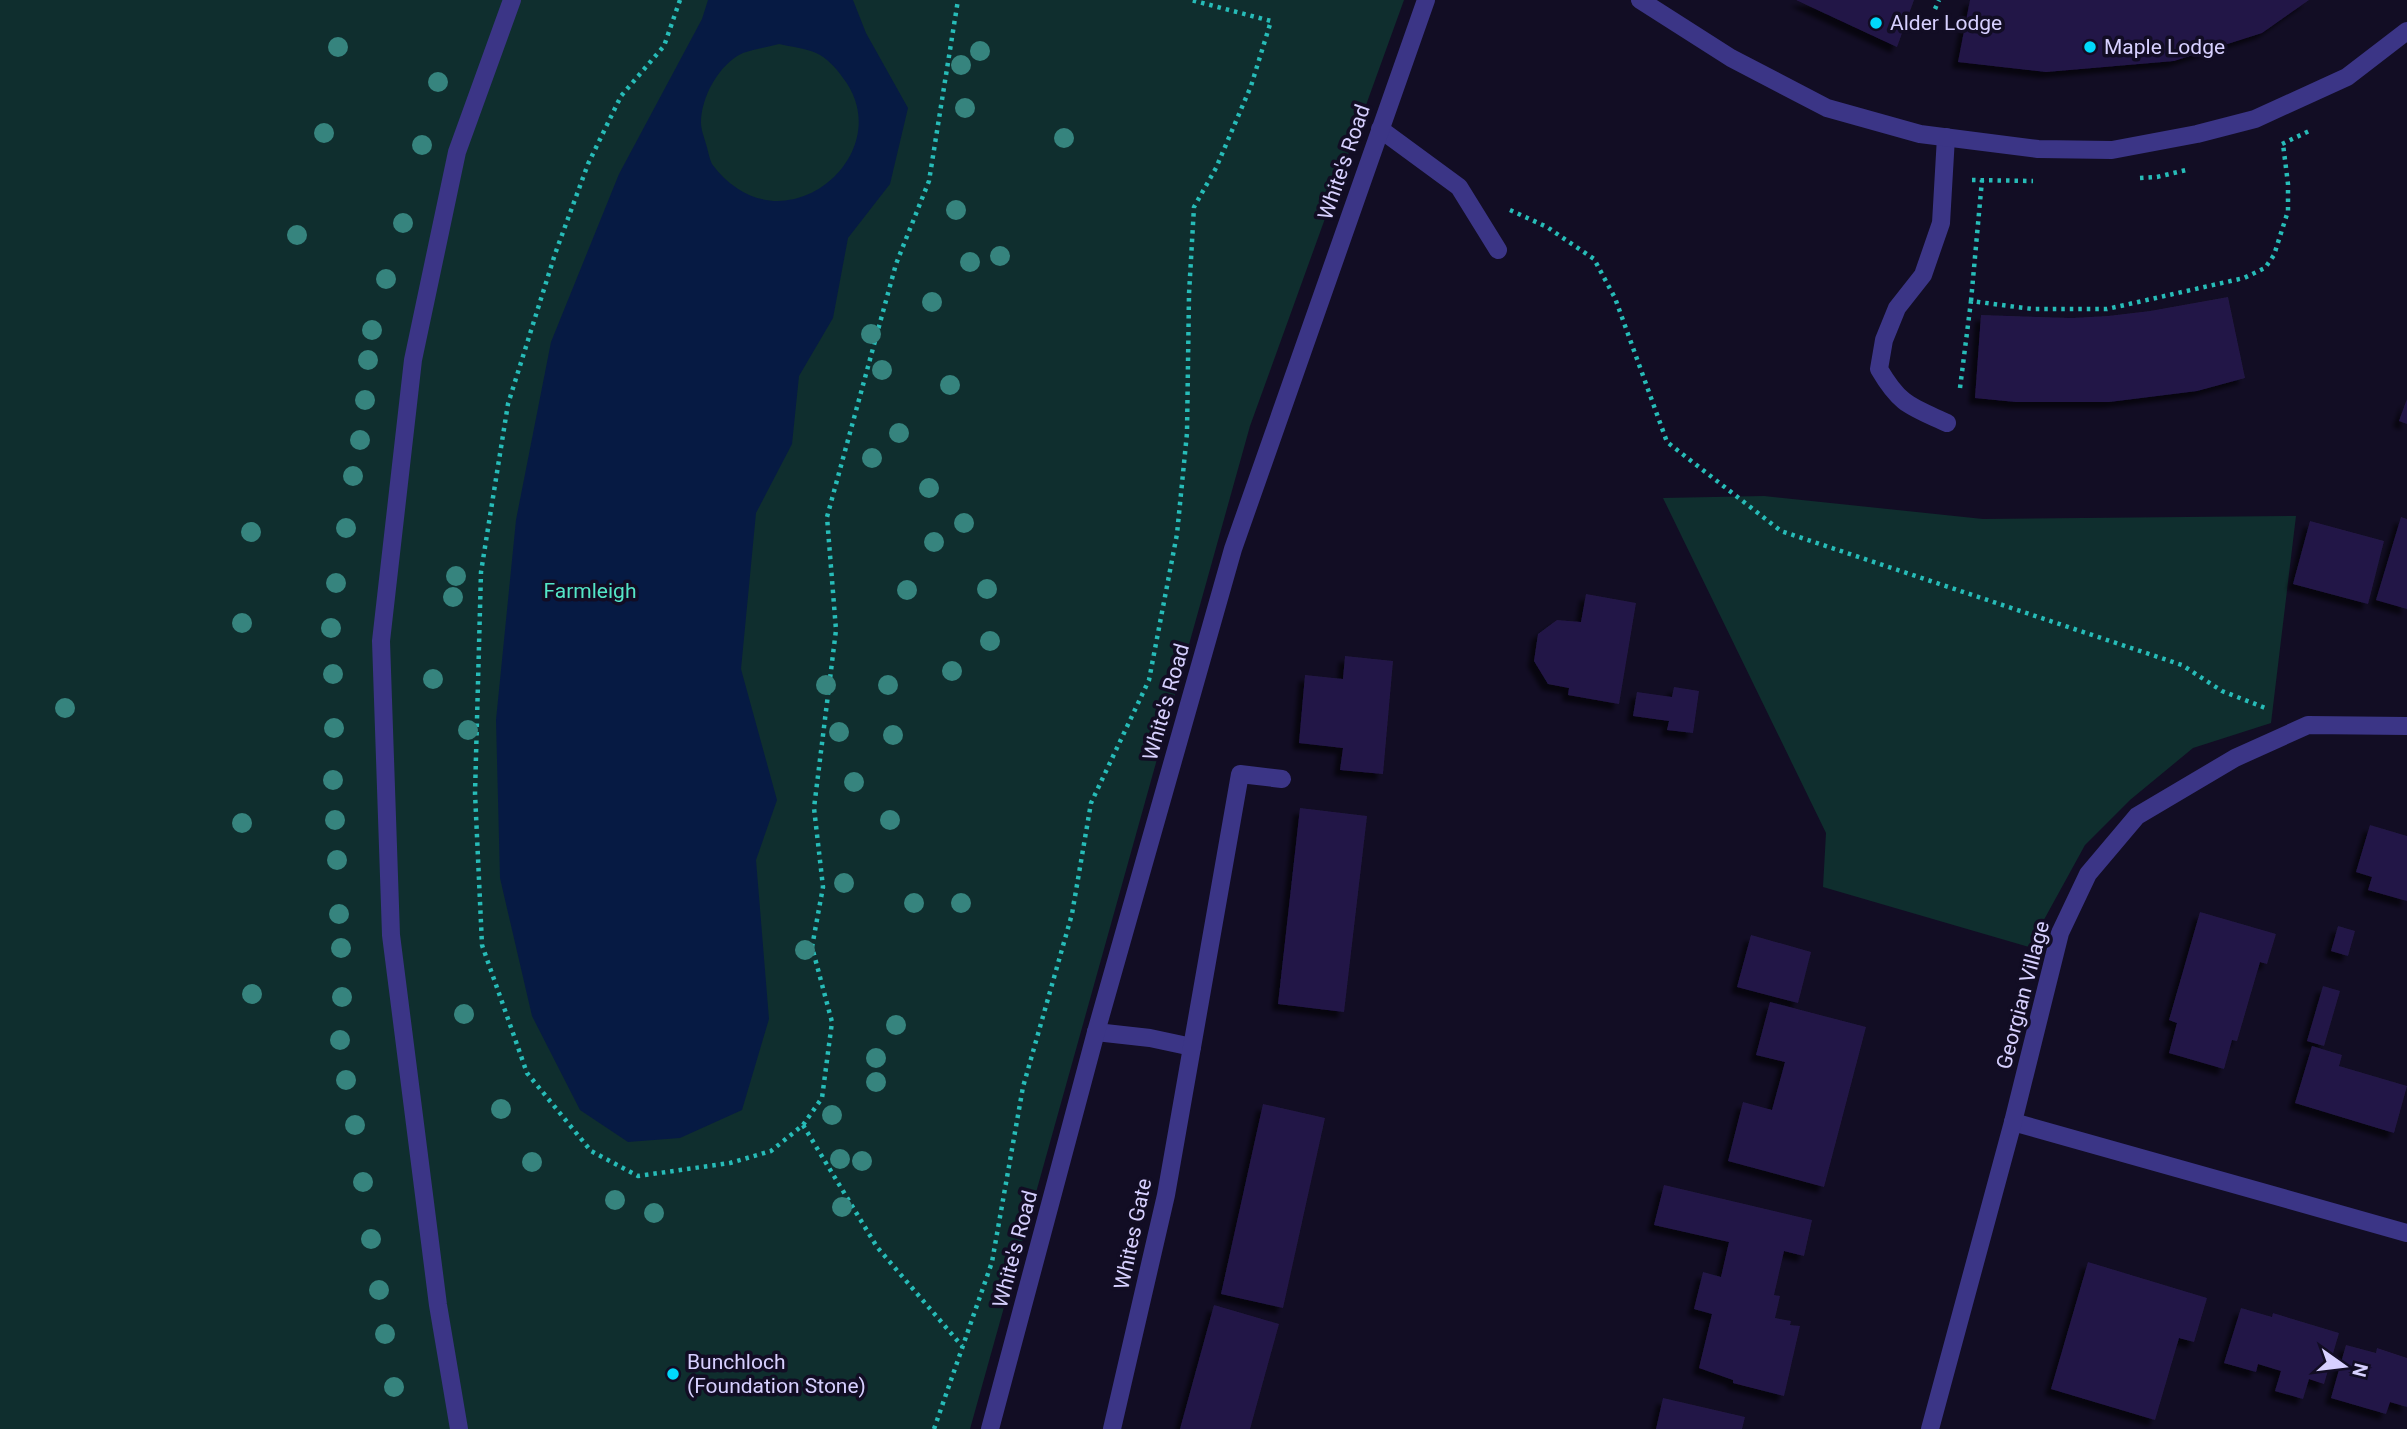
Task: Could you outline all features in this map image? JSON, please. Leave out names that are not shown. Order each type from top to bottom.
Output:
[{"type":"street","name":"White's Road","points":[[990,1429],[1096,1032],[1233,549],[1426,0]]},
{"type":"street","points":[[1640,0],[1731,58],[1827,108],[1920,134],[2038,149],[2112,150],[2197,134],[2255,119],[2347,77],[2407,31]]},
{"type":"street","points":[[459,1429],[438,1305],[391,935],[381,641],[412,360],[457,152],[508,3]]},
{"type":"street","points":[[1380,129],[1459,187],[1498,250]]},
{"type":"street","points":[[1946,137],[1941,223],[1923,275],[1897,308],[1884,340],[1879,369],[1893,392],[1908,405],[1947,423]]},
{"type":"street","name":"Georgian Village","points":[[1930,1429],[2013,1122],[2060,933],[2088,873],[2137,816],[2235,758],[2308,725],[2407,726]]},
{"type":"street","name":"Whites Gate","points":[[1112,1429],[1166,1195],[1240,774],[1282,779]]},
{"type":"street","points":[[1096,1032],[1150,1038],[1192,1047]]},
{"type":"street","points":[[2013,1122],[2407,1233]]},
{"type":"path","points":[[680,0],[664,46],[621,96],[588,164],[555,254],[508,404],[481,572],[475,793],[482,945],[527,1073],[591,1151],[638,1176],[730,1163],[771,1151],[803,1125],[822,1098],[832,1022],[813,947],[823,887],[814,808],[836,630],[827,517],[896,264],[929,181],[958,0]]},
{"type":"path","points":[[934,1429],[992,1262],[1023,1087],[1072,914],[1091,803],[1149,680],[1177,534],[1187,433],[1189,294],[1194,207],[1216,168],[1251,86],[1271,21],[1191,0]]},
{"type":"path","points":[[1936,9],[1938,0]]},
{"type":"path","points":[[1971,301],[2032,309],[2107,309],[2244,278],[2265,268],[2274,255],[2288,211],[2283,144]]},
{"type":"path","points":[[1961,388],[1982,180]]},
{"type":"path","points":[[1509,210],[1547,227],[1594,258],[1615,298],[1667,442],[1781,531],[2182,665],[2222,691],[2308,725]]},
{"type":"path","points":[[803,1125],[877,1247],[962,1346]]},
{"type":"green space","name":"Farmleigh","points":[[0,0],[1404,0],[1250,426],[970,1429],[0,1429]]},
{"type":"green space","points":[[1764,496],[1983,519],[2296,516],[2271,723],[2193,748],[2130,800],[2085,845],[2029,947],[1823,887],[1826,833],[1663,498]]},
{"type":"water","points":[[708,0],[853,0],[866,33],[908,108],[890,184],[848,238],[833,318],[799,376],[792,444],[756,513],[741,669],[777,800],[756,860],[769,1019],[742,1110],[680,1138],[628,1142],[580,1110],[532,1016],[500,878],[496,720],[516,520],[551,342],[619,174],[702,19]],"holes":[[[779,44],[816,53],[828,60],[843,78],[857,107],[857,137],[846,163],[826,184],[799,198],[770,200],[740,190],[712,164],[701,123],[708,92],[726,65],[743,53]]]},
{"type":"building","name":"Alder Lodge","points":[[1796,0],[1914,0],[1897,47]]},
{"type":"building","name":"Maple Lodge","points":[[1970,0],[2309,0],[2262,33],[2174,61],[2046,72],[1958,62]]},
{"type":"building","points":[[2228,297],[2245,378],[2197,391],[2109,402],[2016,402],[1975,398],[1981,315],[2072,318],[2108,316]]},
{"type":"building","points":[[2407,399],[2407,424],[2399,421]]},
{"type":"building","points":[[2401,517],[2407,519],[2407,609],[2376,600]]},
{"type":"building","points":[[2310,521],[2384,541],[2368,604],[2293,584]]},
{"type":"building","points":[[1586,594],[1636,603],[1619,704],[1568,695],[1569,688],[1548,684],[1534,661],[1538,634],[1557,620],[1581,622]]},
{"type":"building","points":[[1345,656],[1393,661],[1383,774],[1340,770],[1343,748],[1299,743],[1305,675],[1343,679]]},
{"type":"building","points":[[1674,687],[1699,691],[1693,733],[1667,730],[1669,721],[1633,716],[1637,692],[1672,697]]},
{"type":"building","points":[[1300,808],[1367,816],[1344,1012],[1278,1004]]},
{"type":"building","points":[[2370,825],[2407,836],[2407,901],[2368,890],[2372,877],[2356,872]]},
{"type":"building","points":[[2200,912],[2276,934],[2267,964],[2260,962],[2237,1041],[2232,1040],[2224,1069],[2169,1053],[2177,1023],[2169,1020]]},
{"type":"building","points":[[2338,926],[2355,931],[2348,956],[2331,951]]},
{"type":"building","points":[[1751,935],[1811,952],[1798,1003],[1737,987]]},
{"type":"building","points":[[2323,986],[2340,991],[2324,1046],[2307,1041]]},
{"type":"building","points":[[1770,1002],[1866,1027],[1824,1187],[1728,1161],[1743,1102],[1772,1110],[1785,1062],[1756,1055]]},
{"type":"building","points":[[2312,1046],[2342,1055],[2339,1066],[2407,1086],[2394,1133],[2295,1103]]},
{"type":"building","points":[[1263,1104],[1325,1118],[1283,1308],[1221,1294]]},
{"type":"building","points":[[1664,1185],[1812,1220],[1804,1256],[1784,1251],[1774,1295],[1780,1296],[1775,1318],[1800,1326],[1784,1396],[1733,1383],[1733,1380],[1699,1368],[1712,1314],[1694,1309],[1703,1272],[1721,1277],[1729,1242],[1654,1225]]},
{"type":"building","points":[[2088,1262],[2207,1298],[2194,1342],[2179,1338],[2155,1420],[2051,1389]]},
{"type":"building","points":[[1214,1305],[1279,1324],[1250,1429],[1180,1429]]},
{"type":"building","points":[[2241,1308],[2272,1317],[2273,1313],[2339,1333],[2324,1384],[2309,1379],[2303,1399],[2275,1391],[2281,1371],[2258,1364],[2256,1372],[2224,1363]]},
{"type":"building","points":[[2346,1345],[2376,1353],[2377,1348],[2407,1358],[2407,1407],[2390,1402],[2386,1414],[2331,1398]]},
{"type":"building","points":[[1663,1398],[1745,1417],[1742,1429],[1656,1429]]},
{"type":"place","name":"Alder Lodge","points":[[1876,23]]},
{"type":"place","name":"Maple Lodge","points":[[2090,47]]},
{"type":"place","name":"Bunchloch (Foundation Stone)","points":[[673,1374]]}]
